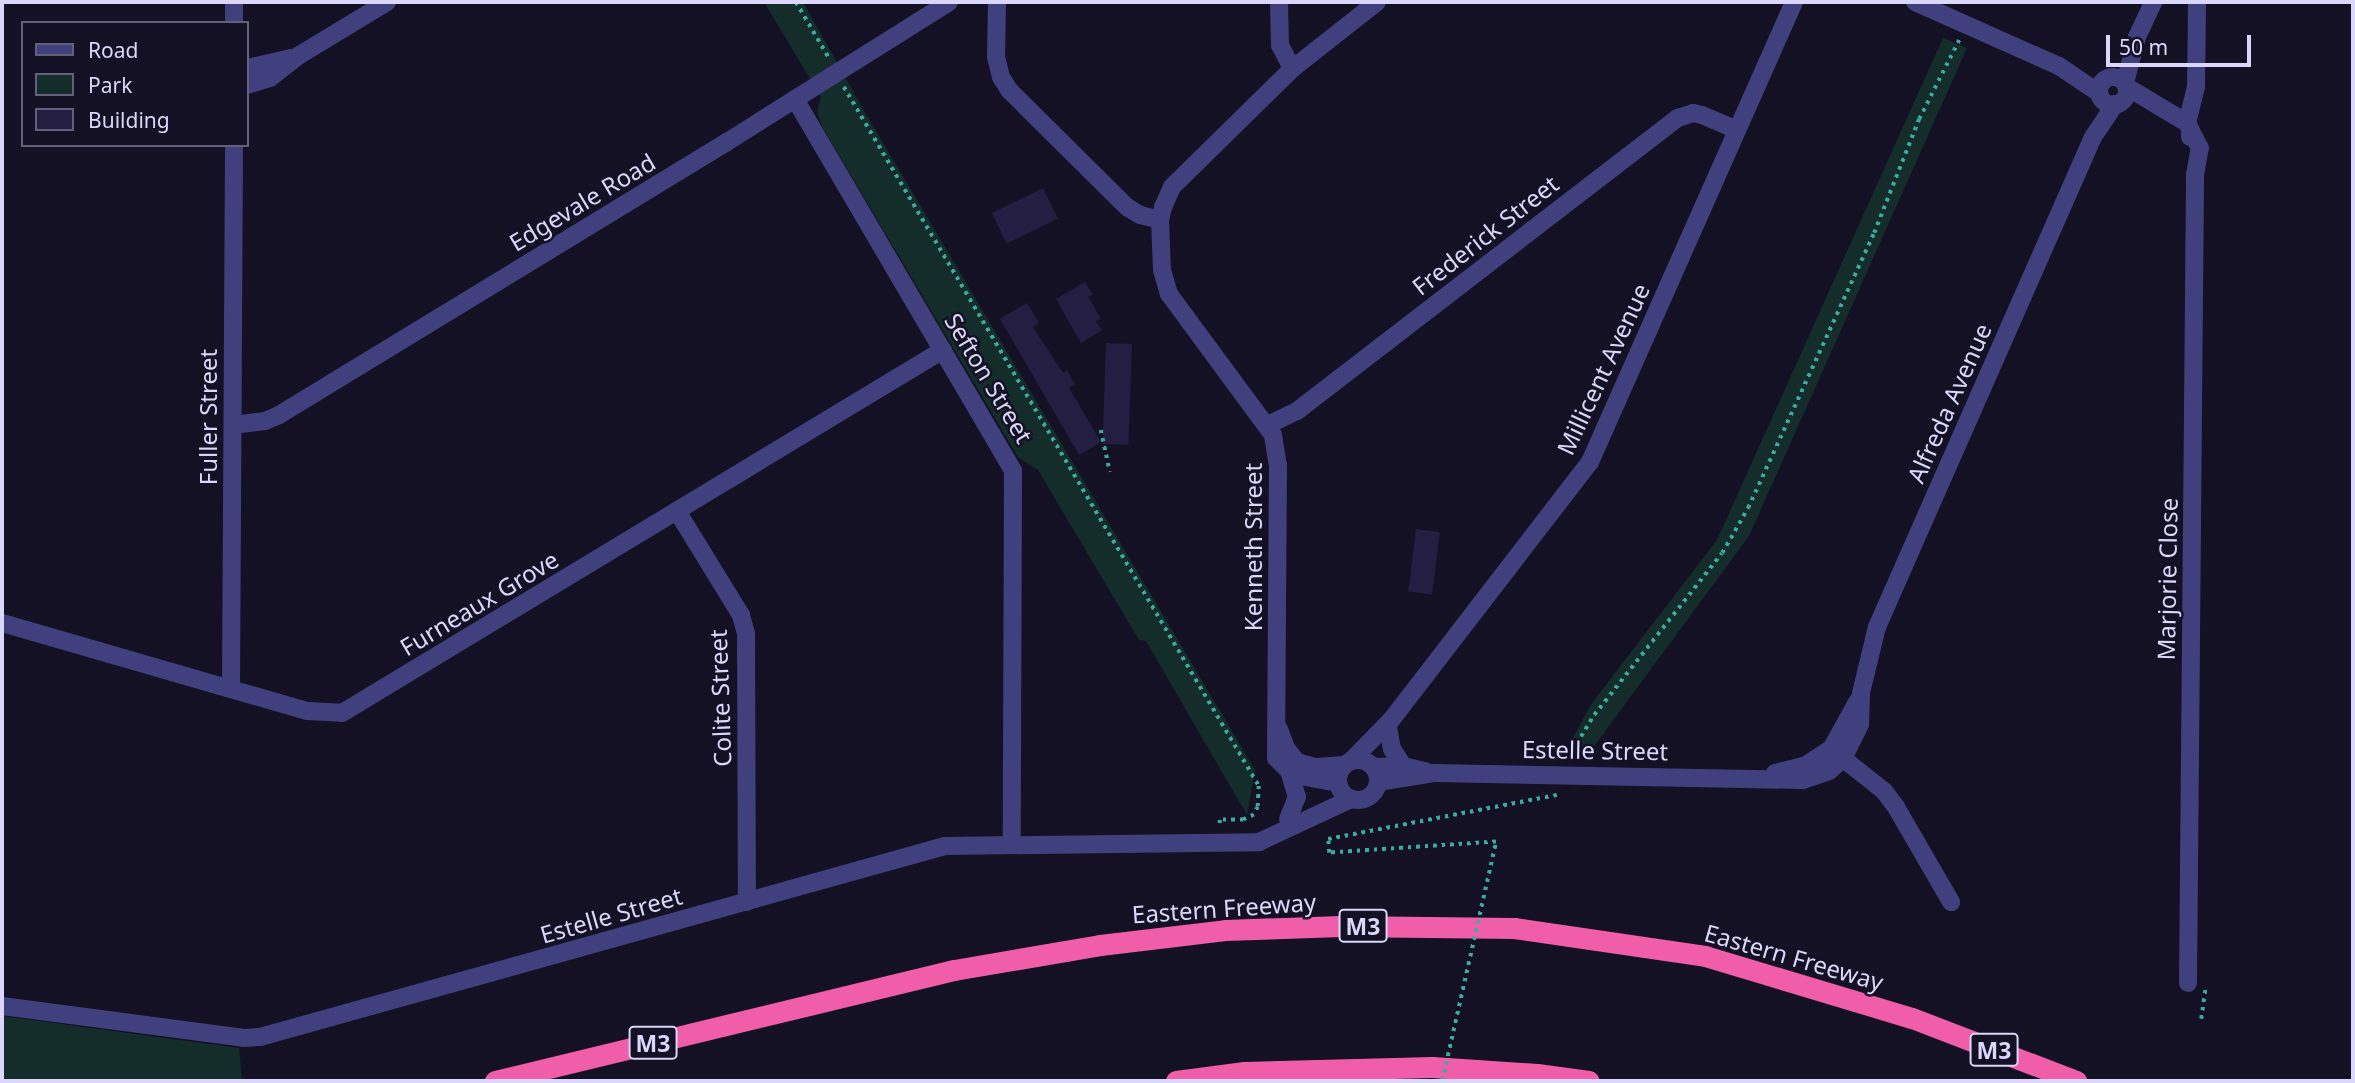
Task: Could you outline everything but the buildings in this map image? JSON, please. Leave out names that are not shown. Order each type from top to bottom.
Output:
[{"type":"highway","name":"Eastern Freeway","points":[[495,1081],[954,970],[1100,945],[1225,930],[1341,926],[1514,928],[1704,956],[1912,1018],[2076,1081]]},
{"type":"highway","points":[[1176,1081],[1244,1072],[1432,1067],[1537,1074],[1589,1081]]},
{"type":"street","points":[[234,2],[234,21]]},
{"type":"street","points":[[248,85],[270,78],[298,56],[387,2]]},
{"type":"street","name":"Edgevale Road","points":[[233,425],[253,423],[279,415],[949,2]]},
{"type":"street","points":[[997,2],[996,57],[1001,77],[1009,90],[1126,207],[1140,215],[1160,220]]},
{"type":"street","points":[[1279,2],[1280,45],[1292,69]]},
{"type":"street","name":"Kenneth Street","points":[[1289,771],[1276,758],[1274,740],[1278,722],[1276,446],[1268,425],[1169,294],[1162,270],[1160,220],[1167,196],[1181,176],[1292,69],[1377,2]]},
{"type":"street","name":"Millicent Avenue","points":[[1348,763],[1390,723],[1590,461],[1794,2]]},
{"type":"street","points":[[1915,2],[2166,111],[2189,126]]},
{"type":"street","name":"Alfreda Avenue","points":[[1837,754],[1861,693],[1877,627],[2152,2]]},
{"type":"street","name":"Marjorie Close","points":[[2197,2],[2196,87],[2189,126],[2195,175],[2197,982]]},
{"type":"street","points":[[248,68],[298,56]]},
{"type":"street","name":"Sefton Street","points":[[795,99],[1011,463],[1015,479],[1012,844]]},
{"type":"street","name":"Frederick Street","points":[[1268,425],[1297,411],[1678,118],[1685,114],[1702,115],[1737,130]]},
{"type":"street","name":"Fuller Street","points":[[231,689],[234,147]]},
{"type":"street","name":"Furneaux Grove","points":[[2,623],[319,714],[342,713],[943,349]]},
{"type":"street","name":"Colite Street","points":[[677,511],[741,615],[747,634],[747,901]]},
{"type":"street","name":"Kenneth Street","points":[[1278,722],[1286,748],[1297,762],[1315,767],[1348,763]]},
{"type":"street","points":[[1390,723],[1392,749],[1403,766]]},
{"type":"street","name":"Millicent Avenue","points":[[1374,771],[1390,723]]},
{"type":"street","points":[[1837,754],[1884,791],[1951,902]]},
{"type":"street","name":"Estelle Street","points":[[1374,771],[1755,777],[1806,765],[1837,754]]},
{"type":"street","points":[[1289,771],[1343,789],[1369,797],[1374,771],[1362,761],[1348,763],[1343,789]]},
{"type":"street","name":"Estelle Street","points":[[1374,771],[1403,766],[1435,773]]},
{"type":"street","points":[[1288,818],[1297,797],[1289,771]]},
{"type":"street","name":"Estelle Street","points":[[2,1006],[244,1038],[260,1037],[945,846],[1228,842],[1271,838],[1343,789]]},
{"type":"street","name":"Estelle Street","points":[[1228,842],[1288,818],[1343,789]]},
{"type":"path","points":[[796,2],[1259,786],[1258,807],[1254,815],[1243,820],[1220,820],[1228,842]]},
{"type":"path","points":[[1442,1081],[1496,842],[1329,853],[1328,839],[1566,794],[1570,791],[1572,751],[1594,715],[1722,553],[1748,508],[1874,233],[1919,119],[1968,24]]},
{"type":"path","points":[[1101,430],[1110,472]]},
{"type":"path","points":[[2197,982],[2201,1019]]},
{"type":"green space","points":[[764,2],[803,2],[863,109],[1255,770],[1247,815],[1146,641],[1139,640],[1038,470],[1018,457],[823,128],[817,112],[821,97]]},
{"type":"green space","points":[[1943,38],[1967,48],[1749,536],[1592,749],[1567,749],[1592,703],[1717,540]]},
{"type":"green space","points":[[2,1016],[239,1048],[242,1081],[2,1081]]}]
